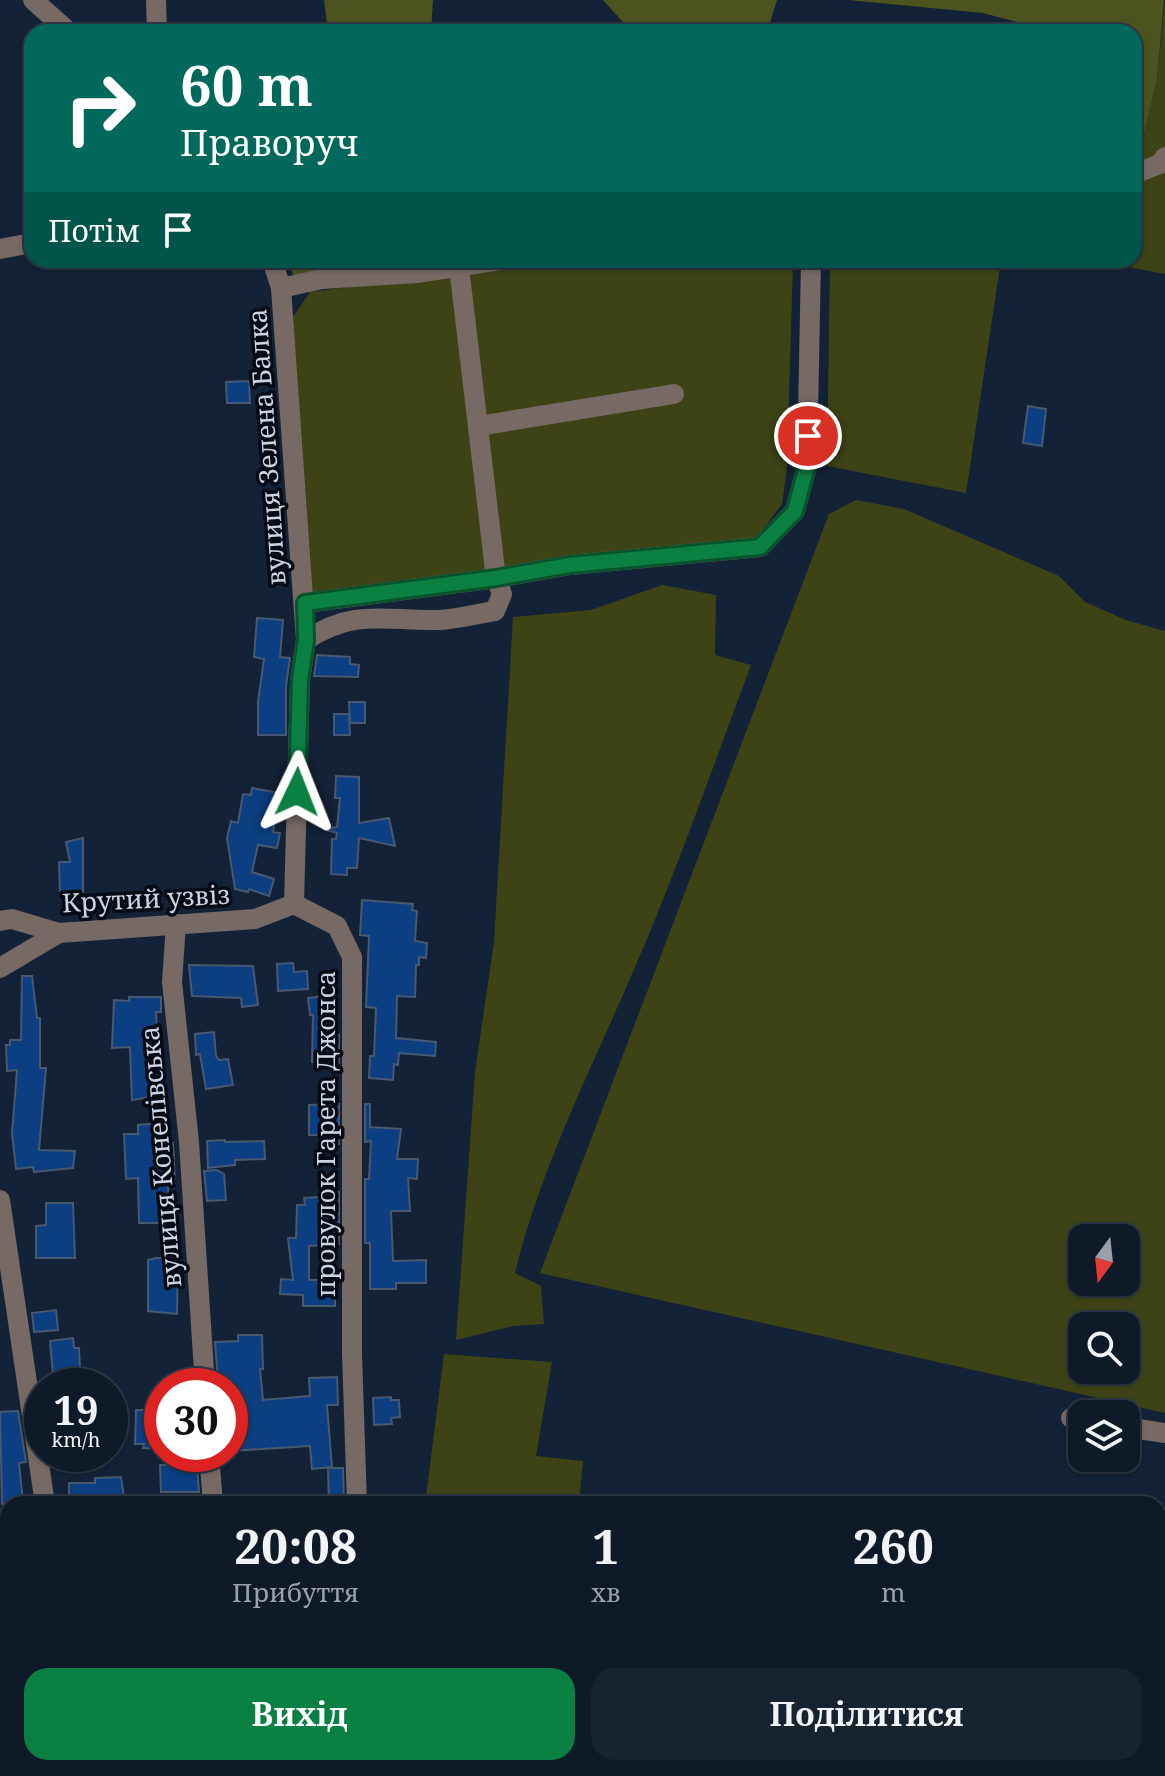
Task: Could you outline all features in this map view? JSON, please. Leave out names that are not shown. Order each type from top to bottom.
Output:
[{"type":"street","points":[[33,0],[60,24]]},
{"type":"street","points":[[156,0],[157,24]]},
{"type":"street","points":[[1142,171],[1160,164],[1165,157]]},
{"type":"street","points":[[0,249],[24,244]]},
{"type":"street","name":"вулиця Зелена Балка","points":[[275,268],[281,288],[305,603]]},
{"type":"street","name":"вулиця Зелена Балка","points":[[281,288],[322,279],[452,268]]},
{"type":"street","points":[[306,640],[328,626],[353,619],[441,620],[495,611],[502,594],[496,578],[459,268]]},
{"type":"street","points":[[294,904],[305,603],[570,565],[760,547],[795,511],[807,466],[811,268]]},
{"type":"street","points":[[479,426],[674,394]]},
{"type":"street","name":"Крутий узвіз","points":[[0,921],[12,919],[59,933],[255,919],[294,904]]},
{"type":"street","name":"провулок Гарета Джонса","points":[[294,904],[337,926],[352,957],[352,1354],[357,1496]]},
{"type":"street","name":"вулиця Конелівська","points":[[176,924],[172,982],[197,1245],[204,1368]]},
{"type":"street","points":[[0,968],[59,933]]},
{"type":"street","points":[[0,1200],[44,1496]]},
{"type":"street","points":[[1140,1429],[1165,1433]]},
{"type":"street","points":[[210,1472],[212,1496]]},
{"type":"green space","points":[[324,0],[433,0],[432,24],[327,24]]},
{"type":"green space","points":[[603,0],[777,0],[770,24],[625,24]]},
{"type":"green space","points":[[848,0],[1164,0],[1157,80],[1142,143],[1142,24],[1025,24],[983,13]]},
{"type":"green space","points":[[1165,0],[1165,274],[1134,268],[1142,268],[1142,143],[1157,81]]},
{"type":"green space","points":[[290,268],[364,268],[294,276]]},
{"type":"green space","points":[[488,268],[793,268],[787,467],[782,504],[755,540],[312,596],[291,320],[310,292]]},
{"type":"green space","points":[[830,268],[1000,268],[966,493],[827,466]]},
{"type":"green space","points":[[856,500],[904,509],[1059,576],[1085,602],[1126,620],[1165,631],[1165,1413],[1140,1407],[1140,1400],[1107,1400],[540,1273],[829,514]]},
{"type":"green space","points":[[662,585],[716,595],[715,655],[751,665],[666,892],[553,1156],[526,1233],[515,1273],[541,1286],[544,1324],[513,1326],[456,1340],[475,1072],[494,942],[513,617],[591,610]]},
{"type":"green space","points":[[444,1354],[552,1362],[536,1456],[583,1461],[580,1496],[426,1496]]},
{"type":"building","points":[[249,381],[250,403],[227,403],[226,382]]},
{"type":"building","points":[[1028,406],[1046,409],[1042,446],[1023,443]]},
{"type":"building","points":[[257,618],[283,620],[280,657],[290,658],[286,686],[286,735],[258,735],[258,702],[264,659],[254,657]]},
{"type":"building","points":[[317,655],[350,657],[350,664],[359,665],[358,677],[314,676]]},
{"type":"building","points":[[349,702],[365,702],[365,723],[350,723]]},
{"type":"building","points":[[334,714],[349,714],[350,735],[334,735]]},
{"type":"building","points":[[336,776],[359,777],[359,823],[389,818],[395,846],[359,838],[357,868],[347,868],[347,875],[331,874],[332,839],[336,839],[337,833],[323,829],[337,827],[340,798],[335,798]]},
{"type":"building","points":[[252,788],[279,793],[273,832],[280,833],[277,848],[258,845],[252,872],[274,879],[269,896],[249,889],[248,892],[235,889],[227,838],[231,821],[238,823],[243,794],[251,795]]},
{"type":"building","points":[[83,838],[83,892],[60,893],[59,862],[70,862],[66,842]]},
{"type":"building","points":[[362,900],[413,904],[412,910],[417,911],[415,941],[427,943],[426,958],[419,957],[419,965],[416,965],[415,997],[397,996],[396,1038],[436,1042],[435,1056],[399,1053],[398,1065],[394,1064],[393,1080],[369,1078],[370,1056],[374,1056],[376,1008],[366,1007],[369,936],[360,935]]},
{"type":"building","points":[[293,963],[294,972],[307,971],[308,989],[278,991],[277,964]]},
{"type":"building","points":[[189,965],[253,966],[258,1005],[242,1007],[241,998],[192,996]]},
{"type":"building","points":[[22,976],[32,976],[37,1018],[40,1018],[40,1068],[46,1068],[39,1150],[75,1151],[73,1168],[34,1172],[33,1167],[16,1169],[12,1133],[17,1070],[7,1071],[6,1045],[10,1045],[10,1040],[21,1040]]},
{"type":"building","points":[[327,996],[332,1035],[339,1035],[339,1063],[312,1062],[313,1015],[310,1015],[308,998]]},
{"type":"building","points":[[129,997],[161,997],[161,1012],[156,1012],[159,1080],[163,1080],[164,1095],[132,1100],[130,1047],[112,1048],[114,1000],[129,1001]]},
{"type":"building","points":[[214,1032],[216,1056],[219,1060],[228,1059],[233,1085],[206,1089],[200,1054],[196,1055],[195,1034]]},
{"type":"building","points":[[339,1104],[339,1144],[335,1144],[335,1135],[309,1135],[309,1105]]},
{"type":"building","points":[[365,1104],[370,1104],[370,1127],[401,1129],[397,1159],[418,1159],[417,1179],[408,1178],[410,1211],[391,1211],[393,1261],[426,1260],[426,1283],[396,1283],[396,1289],[370,1289],[370,1243],[365,1243],[365,1179],[369,1179],[371,1141],[365,1142]]},
{"type":"building","points":[[168,1122],[170,1143],[173,1143],[175,1184],[168,1184],[169,1223],[139,1223],[138,1178],[126,1179],[124,1134],[138,1134],[138,1125]]},
{"type":"building","points":[[207,1141],[264,1141],[265,1159],[235,1160],[235,1165],[208,1168]]},
{"type":"building","points":[[217,1170],[224,1174],[226,1200],[207,1201],[204,1171]]},
{"type":"building","points":[[339,1192],[339,1244],[309,1246],[309,1280],[335,1280],[335,1306],[303,1306],[303,1295],[280,1294],[281,1279],[293,1280],[288,1238],[296,1238],[297,1205],[305,1205],[304,1198],[333,1196],[332,1193]]},
{"type":"building","points":[[46,1203],[73,1203],[75,1258],[36,1258],[36,1226],[46,1225]]},
{"type":"building","points":[[178,1258],[177,1314],[148,1311],[148,1260]]},
{"type":"building","points":[[56,1310],[58,1330],[34,1332],[32,1313]]},
{"type":"building","points":[[238,1335],[262,1335],[263,1369],[260,1369],[263,1400],[310,1396],[309,1378],[337,1377],[338,1405],[327,1405],[332,1467],[312,1469],[310,1446],[248,1450],[248,1368],[217,1368],[215,1342],[238,1341]]},
{"type":"building","points":[[73,1338],[74,1348],[79,1348],[80,1368],[52,1368],[50,1341]]},
{"type":"building","points":[[391,1397],[391,1400],[399,1400],[400,1417],[391,1418],[392,1424],[374,1425],[373,1398]]},
{"type":"building","points":[[136,1410],[144,1410],[144,1444],[135,1444]]},
{"type":"building","points":[[18,1411],[24,1449],[24,1462],[19,1463],[22,1496],[2,1496],[0,1412]]},
{"type":"building","points":[[328,1468],[343,1468],[344,1496],[329,1496]]},
{"type":"building","points":[[160,1472],[198,1472],[199,1492],[161,1492]]},
{"type":"building","points":[[121,1477],[124,1496],[69,1496],[69,1483],[95,1483],[95,1478]]},
{"type":"route","points":[[297,792],[300,680],[306,640],[305,603],[570,565],[760,547],[795,511],[807,466],[808,436]]}]
